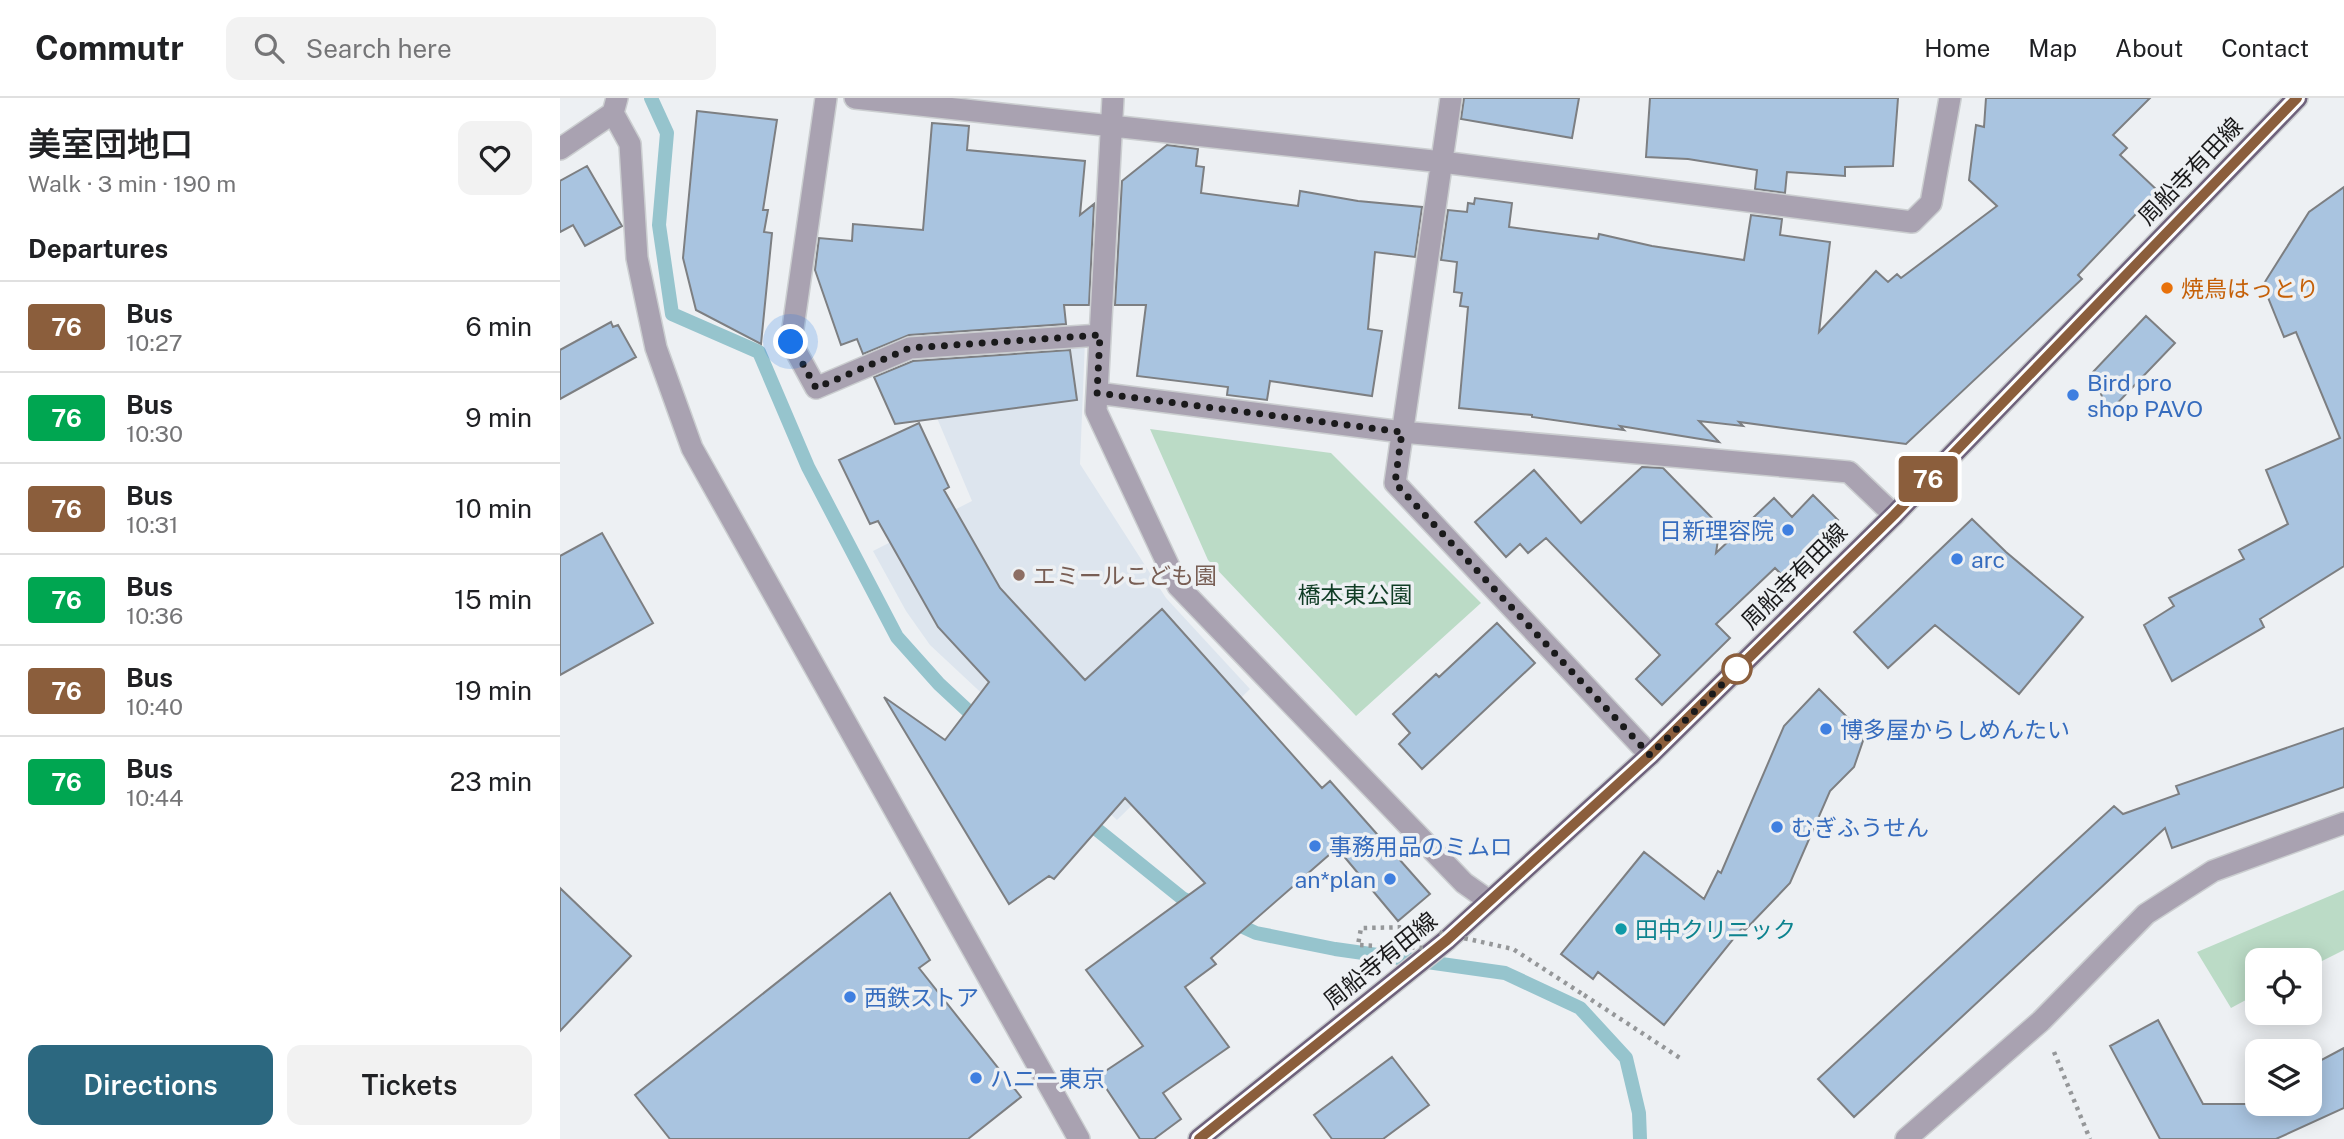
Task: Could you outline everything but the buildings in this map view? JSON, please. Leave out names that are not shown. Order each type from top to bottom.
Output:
[{"type":"main road","name":"周船寺有田線","points":[[1199,1139],[1447,940],[1650,755],[1894,515],[2297,98]]},
{"type":"street","points":[[827,98],[791,342],[816,388],[910,348],[1100,335]]},
{"type":"street","points":[[855,98],[1442,162],[1912,222],[1931,203],[1950,98]]},
{"type":"street","points":[[1113,98],[1096,411],[1178,586],[1464,883],[1488,900]]},
{"type":"street","points":[[1451,98],[1395,483],[1650,755]]},
{"type":"street","points":[[560,149],[615,106],[630,144],[638,258],[656,348],[692,448],[1079,1139]]},
{"type":"street","points":[[1097,393],[1402,432],[1849,472],[1894,515]]},
{"type":"street","points":[[1906,1139],[2041,1021],[2146,914],[2213,871],[2344,823]]},
{"type":"path","points":[[1423,948],[1359,944],[1362,928],[1414,927],[1513,949],[1680,1058]]},
{"type":"path","points":[[2041,1021],[2090,1139]]},
{"type":"shaded area","name":"エミールこども園","points":[[1085,340],[1080,464],[1166,598],[1250,689],[1117,820],[930,645],[906,611],[873,551],[972,501],[913,361]]},
{"type":"green space","name":"橋本東公園","points":[[1150,429],[1331,453],[1481,603],[1356,716],[1208,560]]},
{"type":"green space","points":[[2344,890],[2344,950],[2322,961],[2322,948],[2245,948],[2245,1000],[2231,1008],[2197,952]]},
{"type":"waterway","points":[[651,98],[667,133],[659,225],[672,314],[759,352],[808,467],[897,637],[939,684],[980,722]]},
{"type":"waterway","points":[[1084,819],[1182,898],[1199,906]]},
{"type":"waterway","points":[[1230,921],[1256,933],[1335,949],[1505,973],[1580,1008],[1626,1058],[1639,1113],[1640,1139]]},
{"type":"bus line","name":"76","points":[[1199,1139],[1447,940],[1650,755],[1894,515],[2297,98]]},
{"type":"place","name":"焼鳥はっとり","points":[[2167,288]]},
{"type":"place","name":"Bird pro shop PAVO","points":[[2073,395]]},
{"type":"place","name":"日新理容院","points":[[1788,530]]},
{"type":"place","name":"arc","points":[[1957,559]]},
{"type":"place","name":"エミールこども園","points":[[1019,575]]},
{"type":"place","name":"博多屋からしめんたい","points":[[1826,729]]},
{"type":"place","name":"むぎふうせん","points":[[1777,827]]},
{"type":"place","name":"事務用品のミムロ","points":[[1315,846]]},
{"type":"place","name":"an*plan","points":[[1390,879]]},
{"type":"place","name":"田中クリニック","points":[[1621,929]]},
{"type":"place","name":"西鉄ストア","points":[[850,997]]},
{"type":"place","name":"ハニー東京","points":[[976,1078]]},
{"type":"route","points":[[791,342],[816,388],[910,348],[1100,335],[1097,393],[1402,432],[1395,483],[1650,755],[1744,663],[1737,669]]}]
